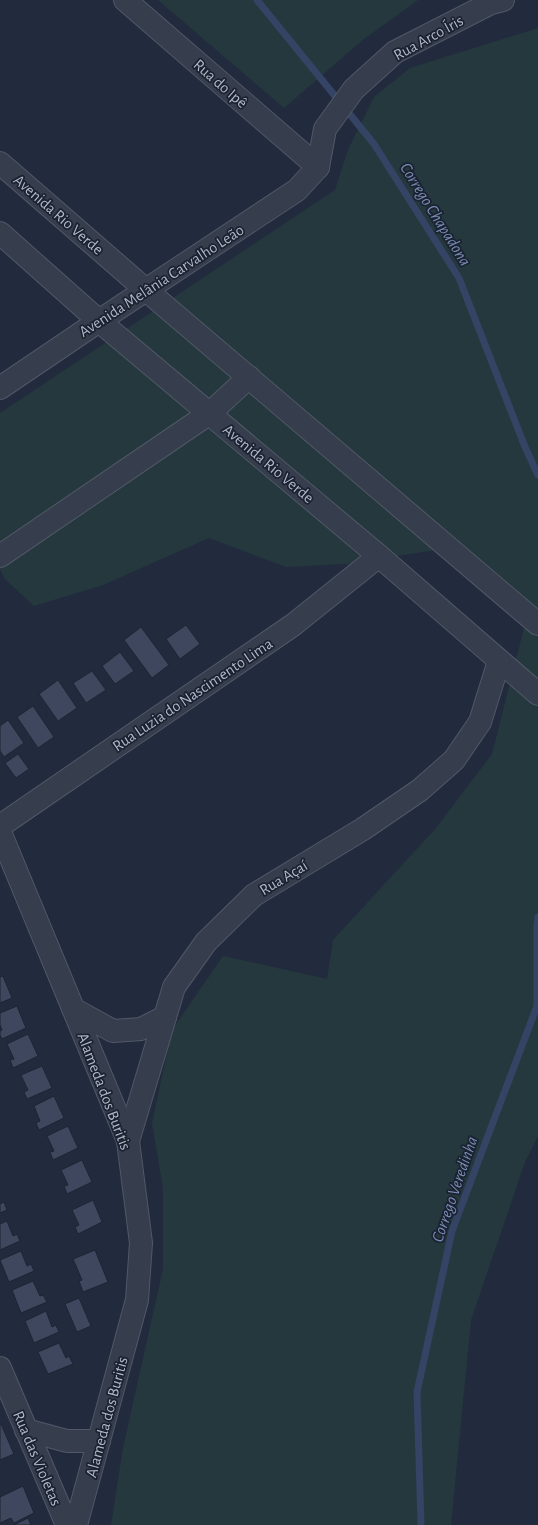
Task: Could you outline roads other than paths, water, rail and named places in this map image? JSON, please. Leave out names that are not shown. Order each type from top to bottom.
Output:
[{"type":"street","name":"Rua do Ipê","points":[[125,0],[318,167]]},
{"type":"street","name":"Rua Arco Íris","points":[[318,167],[325,130],[354,89],[395,52],[491,3],[503,0]]},
{"type":"street","name":"Avenida Rio Verde","points":[[0,163],[146,290],[538,624]]},
{"type":"street","name":"Avenida Melânia Carvalho Leão","points":[[0,388],[99,320],[297,190],[318,167]]},
{"type":"street","name":"Avenida Rio Verde","points":[[0,232],[99,320],[379,556],[538,694]]},
{"type":"street","points":[[0,556],[210,413],[249,377]]},
{"type":"street","name":"Rua Luzia do Nascimento Lima","points":[[0,826],[293,626],[379,556]]},
{"type":"street","name":"Rua Açaí","points":[[128,1141],[174,987],[202,949],[254,895],[363,829],[420,790],[454,760],[480,722],[499,661]]},
{"type":"street","name":"Alameda dos Buritis","points":[[0,832],[128,1141],[142,1243],[137,1300],[76,1525]]},
{"type":"street","points":[[73,1009],[113,1030],[142,1029],[165,1017]]},
{"type":"street","name":"Rua das Violetas","points":[[0,1368],[67,1525]]},
{"type":"street","points":[[26,1430],[67,1441],[99,1441]]},
{"type":"waterway","name":"Corrego Chapadona","points":[[257,0],[374,144],[459,278],[525,447],[538,475]]},
{"type":"waterway","name":"Corrego Veredinha","points":[[421,1525],[417,1392],[452,1231],[537,1006],[538,917]]}]
